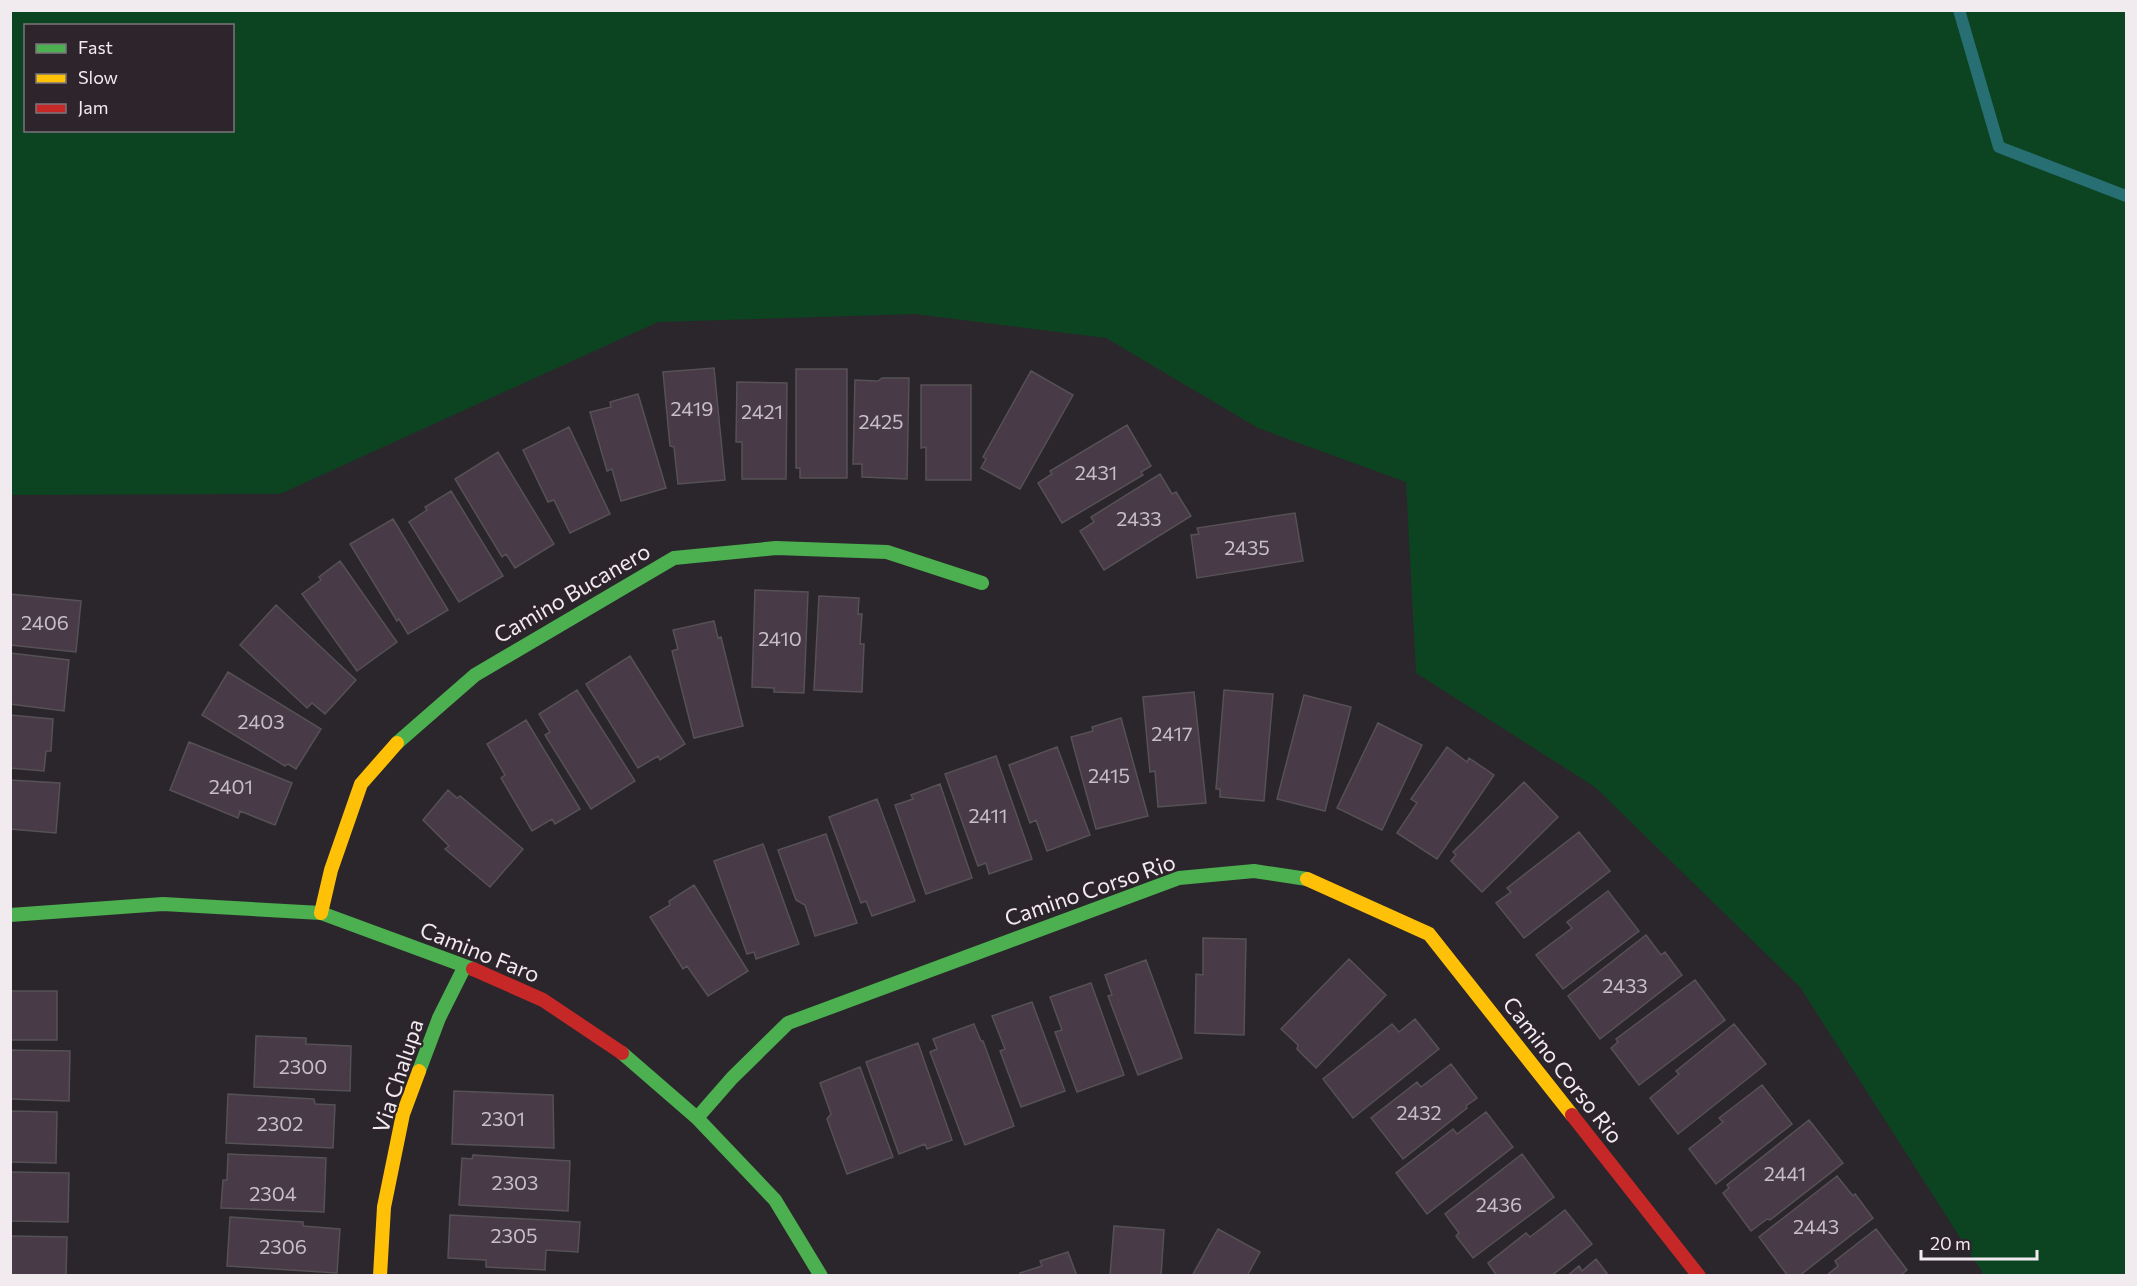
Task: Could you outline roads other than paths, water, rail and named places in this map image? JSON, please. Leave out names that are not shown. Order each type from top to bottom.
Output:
[{"type":"street","name":"Camino Bucanero","points":[[321,913],[331,870],[361,784],[404,735],[475,675],[674,558],[776,548],[887,552],[982,583]]},
{"type":"street","name":"Camino Corso Rio","points":[[698,1118],[732,1078],[788,1023],[1179,878],[1254,871],[1304,878],[1429,934],[1699,1275]]},
{"type":"street","name":"Camino Faro","points":[[10,915],[163,904],[321,913],[465,966],[543,1000],[628,1057],[698,1118],[775,1200],[821,1275]]},
{"type":"street","name":"Via Chalupa","points":[[380,1275],[384,1207],[403,1114],[439,1018],[465,966]]},
{"type":"waterway","points":[[1959,10],[1999,147],[2126,196]]}]
